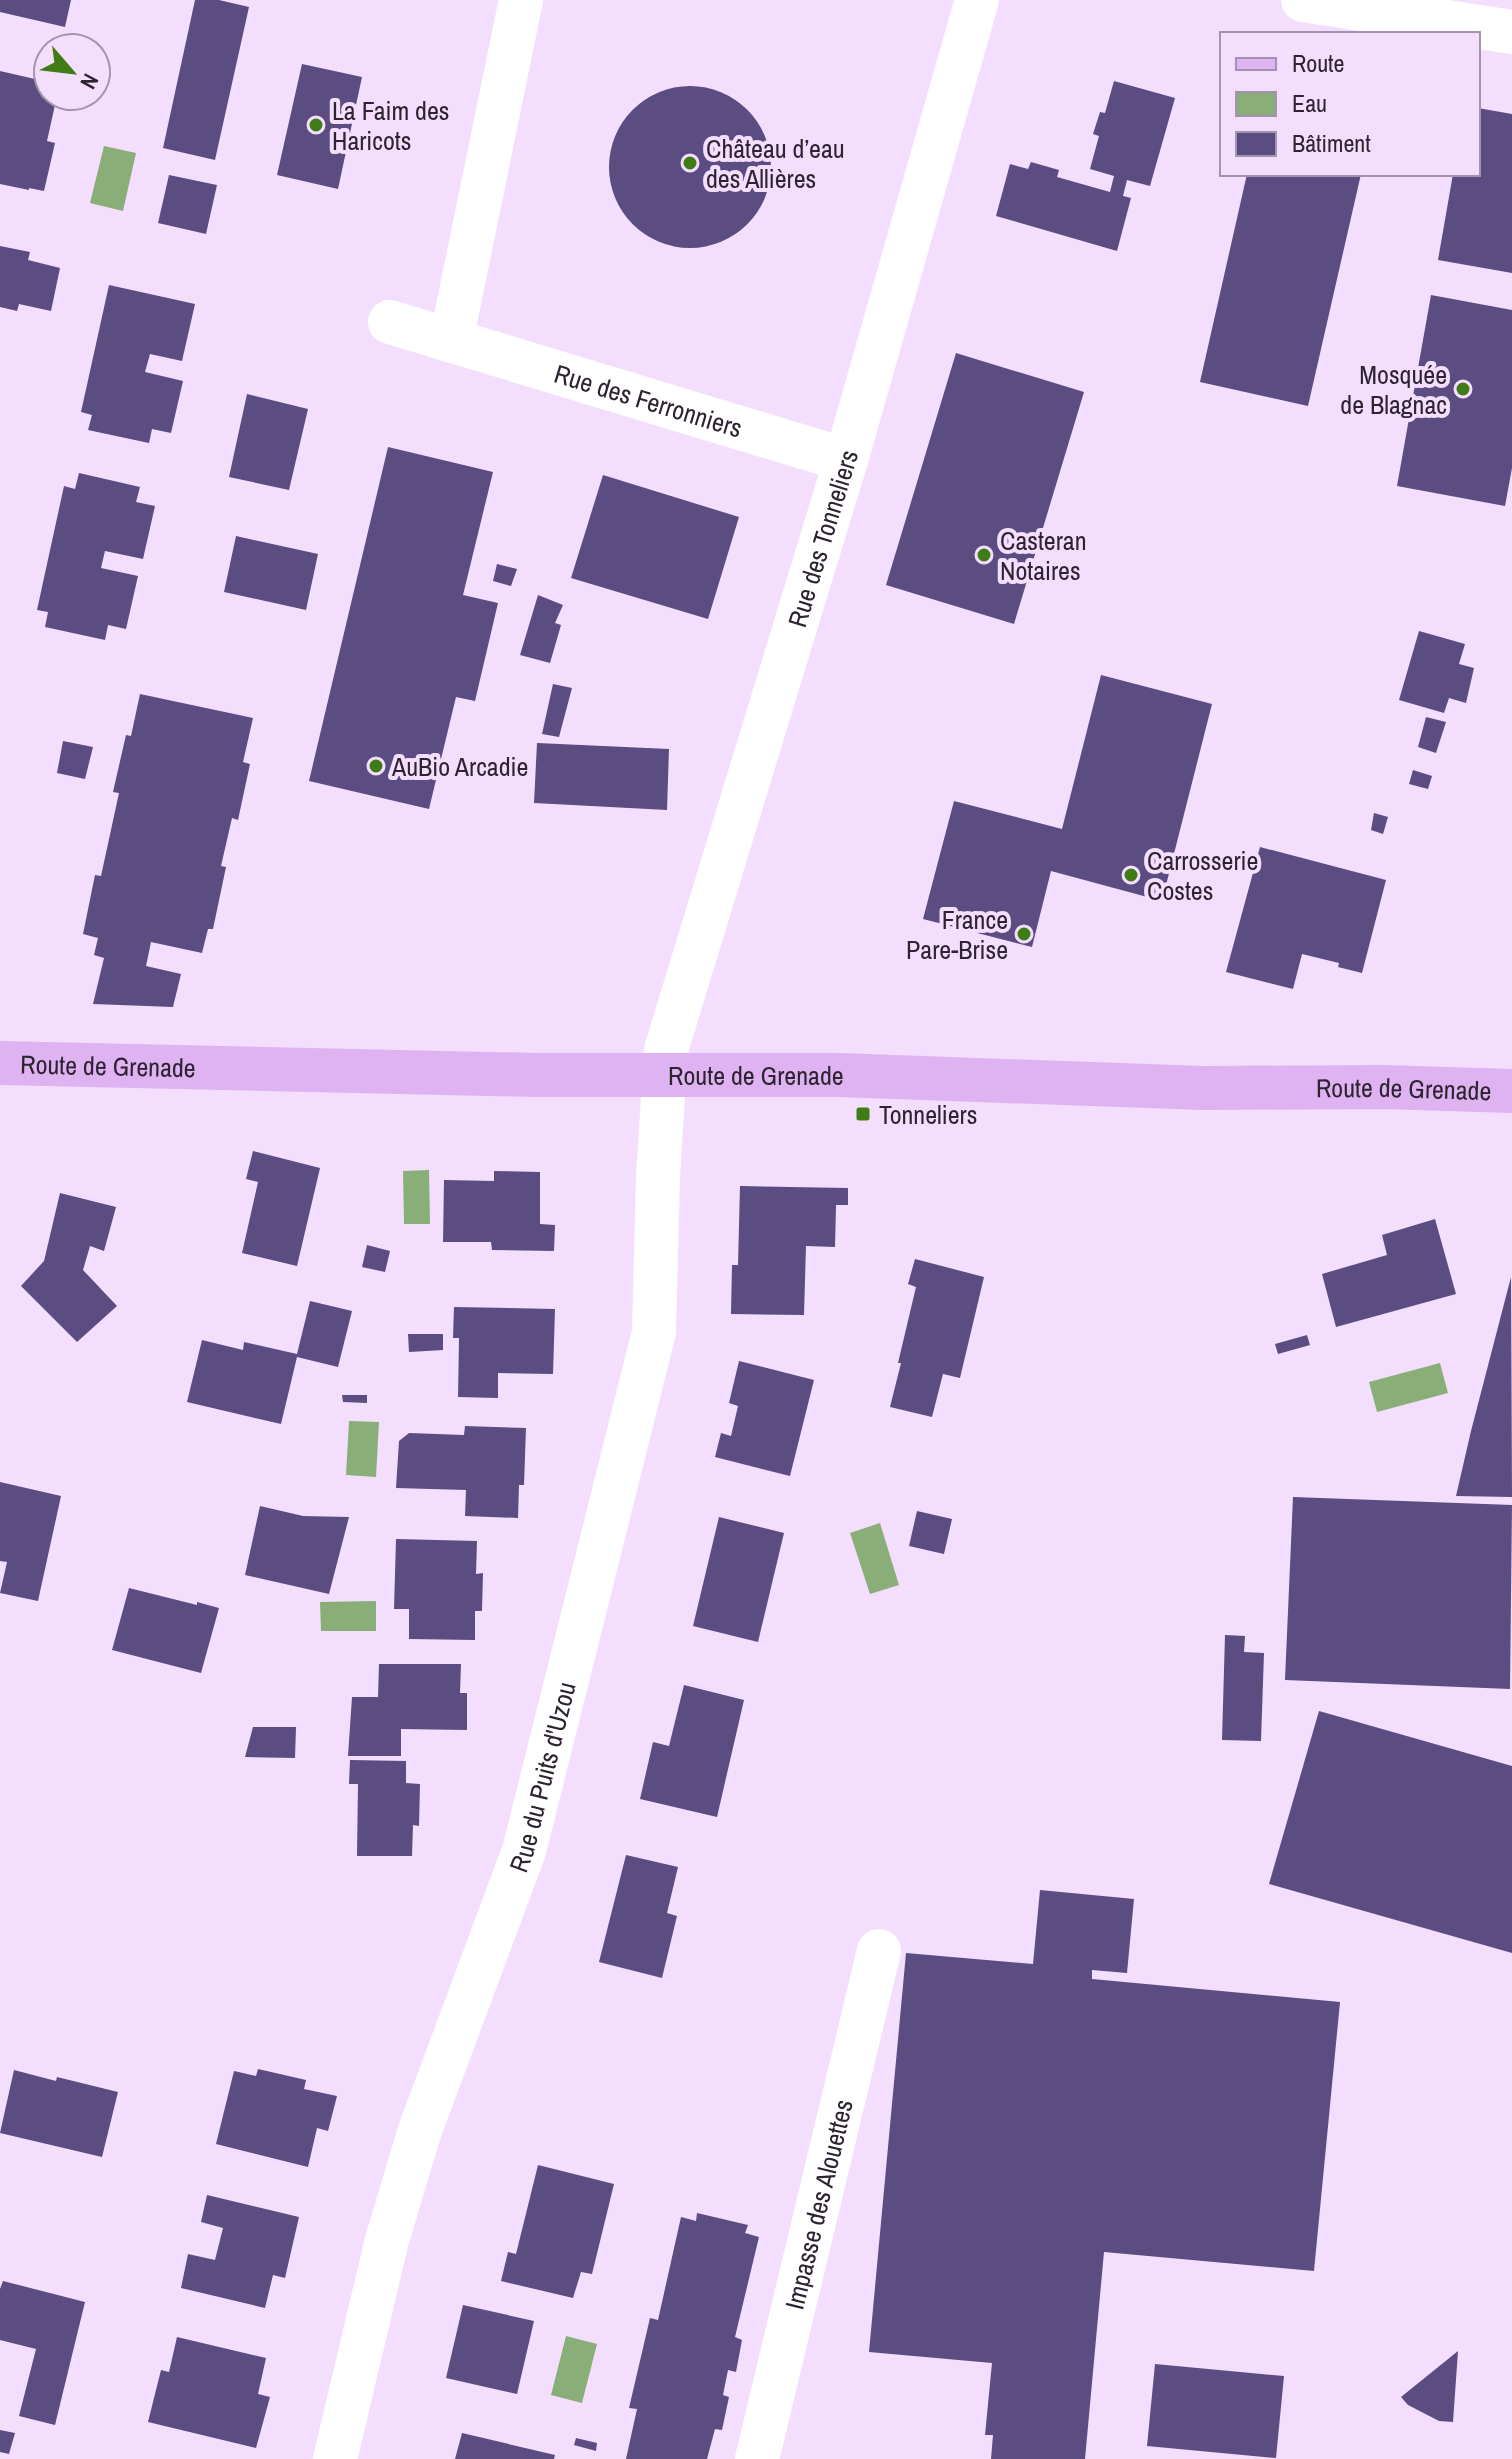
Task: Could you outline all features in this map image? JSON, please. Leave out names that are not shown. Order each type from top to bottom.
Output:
[{"type":"main road","name":"Route de Grenade","points":[[0,1063],[522,1075],[839,1075],[1203,1088],[1383,1087],[1512,1091]]},
{"type":"street","points":[[451,341],[521,0]]},
{"type":"street","name":"Rue des Tonneliers","points":[[664,1076],[670,1036],[846,460],[977,0]]},
{"type":"street","points":[[1303,0],[1512,32]]},
{"type":"street","name":"Rue des Ferronniers","points":[[390,322],[846,460]]},
{"type":"street","name":"Rue du Puits d'Uzou","points":[[335,2459],[387,2240],[420,2130],[524,1851],[654,1332],[664,1076]]},
{"type":"street","name":"Impasse des Alouettes","points":[[757,2459],[879,1951]]},
{"type":"water","points":[[104,146],[136,153],[123,211],[90,203]]},
{"type":"water","points":[[429,1170],[430,1224],[404,1224],[403,1171]]},
{"type":"water","points":[[1440,1363],[1448,1393],[1377,1412],[1369,1382]]},
{"type":"water","points":[[349,1421],[379,1422],[376,1477],[346,1475]]},
{"type":"water","points":[[880,1523],[899,1585],[870,1594],[850,1533]]},
{"type":"water","points":[[376,1601],[376,1631],[321,1631],[320,1602]]},
{"type":"water","points":[[566,2336],[597,2344],[582,2403],[551,2395]]},
{"type":"building","points":[[0,0],[71,0],[65,27],[0,12]]},
{"type":"building","points":[[195,0],[219,0],[249,7],[215,160],[163,148]]},
{"type":"building","name":"La Faim des Haricots","points":[[302,64],[362,77],[338,189],[277,175]]},
{"type":"building","points":[[0,71],[32,78],[32,112],[53,112],[47,141],[55,143],[44,191],[0,184]]},
{"type":"building","points":[[1114,81],[1175,98],[1150,186],[1127,180],[1123,196],[1131,198],[1117,251],[996,216],[1010,164],[1028,169],[1031,162],[1059,170],[1057,177],[1110,192],[1114,176],[1090,169],[1099,136],[1093,134],[1100,112],[1105,113]]},
{"type":"building","name":"Château d’eau des Allières","points":[[690,86],[721,92],[747,110],[765,136],[771,167],[765,198],[747,224],[721,242],[690,248],[659,242],[633,224],[615,198],[609,167],[615,136],[633,110],[659,92]]},
{"type":"building","points":[[1480,108],[1512,114],[1512,273],[1438,260],[1453,176],[1480,176]]},
{"type":"building","points":[[169,175],[217,185],[206,234],[158,223]]},
{"type":"building","points":[[1247,176],[1361,176],[1308,406],[1200,382]]},
{"type":"building","points":[[0,246],[30,252],[28,260],[60,268],[51,311],[19,304],[17,311],[0,307]]},
{"type":"building","points":[[109,285],[195,304],[182,361],[150,354],[145,372],[183,381],[171,433],[152,429],[149,443],[88,430],[92,415],[81,412]]},
{"type":"building","name":"Mosquée de Blagnac","points":[[1431,295],[1512,310],[1512,468],[1505,506],[1397,486]]},
{"type":"building","points":[[956,353],[1084,392],[1014,624],[886,585]]},
{"type":"building","points":[[247,394],[308,409],[289,490],[229,477]]},
{"type":"building","points":[[388,447],[493,472],[463,595],[498,603],[475,701],[456,697],[429,809],[309,781]]},
{"type":"building","points":[[79,473],[140,487],[136,502],[155,506],[143,559],[105,551],[101,568],[138,576],[126,629],[108,625],[105,640],[45,627],[48,612],[37,610],[64,486],[75,489]]},
{"type":"building","points":[[603,475],[739,517],[708,619],[571,578]]},
{"type":"building","points":[[236,536],[318,554],[306,610],[224,592]]},
{"type":"building","points":[[497,564],[517,569],[511,586],[493,581]]},
{"type":"building","points":[[538,595],[563,605],[555,623],[561,625],[550,663],[520,655]]},
{"type":"building","points":[[1419,631],[1465,644],[1459,664],[1474,668],[1466,703],[1449,698],[1444,713],[1399,700]]},
{"type":"building","points":[[1101,675],[1212,704],[1162,901],[1051,871],[1032,947],[923,919],[954,801],[1062,829]]},
{"type":"building","points":[[553,684],[572,688],[559,737],[542,734]]},
{"type":"building","points":[[140,694],[253,718],[243,762],[250,764],[238,820],[232,818],[221,866],[226,867],[213,929],[208,929],[202,953],[151,942],[146,966],[181,974],[173,1007],[93,1004],[104,958],[94,955],[98,938],[83,934],[95,875],[101,876],[119,793],[113,792],[126,735],[131,736]]},
{"type":"building","points":[[1426,717],[1446,722],[1436,753],[1418,747]]},
{"type":"building","points":[[63,741],[93,747],[85,779],[57,773]]},
{"type":"building","points":[[537,743],[669,749],[667,810],[534,803]]},
{"type":"building","points":[[1413,770],[1432,776],[1428,789],[1409,784]]},
{"type":"building","points":[[1374,813],[1388,817],[1383,834],[1371,830]]},
{"type":"building","points":[[1260,847],[1386,880],[1362,973],[1338,967],[1339,963],[1302,954],[1293,989],[1226,972]]},
{"type":"building","points":[[253,1151],[320,1168],[297,1266],[242,1253],[258,1182],[246,1179]]},
{"type":"building","points":[[494,1171],[540,1172],[540,1224],[555,1225],[554,1251],[492,1250],[491,1242],[443,1242],[444,1180],[494,1181]]},
{"type":"building","points":[[740,1186],[848,1188],[848,1205],[836,1205],[835,1247],[806,1246],[804,1315],[731,1314],[732,1265],[738,1265]]},
{"type":"building","points":[[60,1193],[116,1207],[104,1251],[90,1246],[83,1270],[117,1306],[77,1342],[21,1286],[44,1261]]},
{"type":"building","points":[[1435,1219],[1456,1294],[1336,1327],[1322,1274],[1387,1255],[1382,1235]]},
{"type":"building","points":[[367,1245],[390,1251],[385,1272],[362,1267]]},
{"type":"building","points":[[915,1259],[984,1277],[960,1378],[943,1374],[932,1417],[890,1407],[916,1287],[908,1284]]},
{"type":"building","points":[[1511,1277],[1512,1497],[1456,1496],[1471,1431]]},
{"type":"building","points":[[310,1301],[352,1311],[338,1367],[297,1357],[281,1424],[187,1402],[202,1340],[243,1350],[244,1342],[297,1354]]},
{"type":"building","points":[[454,1307],[555,1309],[553,1374],[498,1373],[498,1398],[458,1397],[459,1338],[453,1338]]},
{"type":"building","points":[[408,1334],[443,1334],[443,1350],[409,1352]]},
{"type":"building","points":[[1307,1335],[1310,1345],[1278,1354],[1275,1344]]},
{"type":"building","points":[[739,1361],[814,1380],[790,1476],[715,1457],[721,1433],[731,1436],[738,1406],[729,1403]]},
{"type":"building","points":[[342,1395],[367,1395],[367,1403],[343,1402]]},
{"type":"building","points":[[465,1426],[526,1428],[524,1485],[519,1485],[518,1518],[465,1516],[466,1490],[396,1488],[399,1441],[409,1433],[464,1435]]},
{"type":"building","points":[[0,1482],[61,1496],[38,1601],[0,1593],[7,1562],[0,1561]]},
{"type":"building","points":[[1293,1497],[1512,1505],[1510,1689],[1285,1680]]},
{"type":"building","points":[[260,1506],[303,1516],[349,1517],[329,1594],[245,1575]]},
{"type":"building","points":[[917,1511],[952,1519],[944,1554],[909,1546]]},
{"type":"building","points":[[719,1517],[784,1533],[758,1642],[693,1626]]},
{"type":"building","points":[[396,1539],[477,1541],[476,1574],[483,1573],[482,1611],[475,1611],[475,1640],[409,1639],[409,1609],[394,1609]]},
{"type":"building","points":[[129,1588],[219,1608],[201,1673],[112,1650]]},
{"type":"building","points":[[1225,1635],[1245,1636],[1244,1652],[1264,1653],[1261,1741],[1222,1740]]},
{"type":"building","points":[[379,1664],[461,1664],[460,1693],[467,1693],[467,1730],[401,1729],[401,1756],[348,1756],[352,1697],[378,1697]]},
{"type":"building","points":[[684,1685],[744,1700],[717,1817],[640,1799],[653,1742],[669,1746]]},
{"type":"building","points":[[1319,1711],[1512,1766],[1512,1953],[1269,1884]]},
{"type":"building","points":[[253,1727],[296,1727],[295,1758],[245,1757]]},
{"type":"building","points":[[350,1760],[406,1761],[406,1783],[420,1784],[419,1826],[413,1825],[412,1856],[357,1856],[358,1784],[349,1784]]},
{"type":"building","points":[[626,1855],[678,1867],[667,1913],[677,1916],[662,1978],[599,1962]]},
{"type":"building","points":[[1040,1890],[1134,1899],[1127,1973],[1092,1970],[1092,1979],[1340,2002],[1314,2271],[1104,2252],[1085,2459],[991,2459],[993,2435],[985,2435],[992,2363],[869,2352],[906,1953],[1033,1964]]},
{"type":"building","points":[[258,2069],[306,2080],[304,2089],[337,2096],[328,2131],[317,2128],[308,2167],[216,2144],[234,2071],[256,2076]]},
{"type":"building","points":[[14,2070],[118,2092],[102,2157],[0,2133]]},
{"type":"building","points":[[538,2165],[614,2184],[592,2274],[581,2272],[573,2298],[501,2281],[508,2252],[516,2254]]},
{"type":"building","points":[[207,2195],[299,2217],[285,2278],[273,2275],[265,2308],[181,2288],[188,2254],[215,2260],[223,2228],[201,2222]]},
{"type":"building","points":[[697,2213],[748,2225],[745,2233],[759,2237],[735,2337],[742,2340],[736,2372],[728,2370],[723,2395],[729,2397],[722,2430],[715,2429],[707,2459],[626,2459],[637,2409],[629,2408],[650,2318],[658,2320],[681,2217],[696,2221]]},
{"type":"building","points":[[3,2281],[85,2302],[55,2425],[19,2416],[36,2349],[0,2340],[0,2289]]},
{"type":"building","points":[[463,2305],[534,2321],[517,2394],[446,2378]]},
{"type":"building","points":[[177,2337],[266,2358],[258,2394],[270,2397],[256,2448],[148,2422],[161,2370],[169,2372]]},
{"type":"building","points":[[1458,2351],[1453,2422],[1439,2421],[1408,2405],[1401,2397]]},
{"type":"building","points":[[1155,2364],[1284,2376],[1276,2458],[1147,2446]]},
{"type":"building","points":[[0,2430],[15,2433],[9,2454],[0,2452]]},
{"type":"building","points":[[462,2433],[555,2455],[554,2459],[455,2459]]},
{"type":"building","points":[[576,2438],[597,2443],[596,2451],[574,2445]]},
{"type":"place","name":"La Faim des Haricots","points":[[316,125]]},
{"type":"place","name":"Château d’eau des Allières","points":[[690,163]]},
{"type":"place","name":"Mosquée de Blagnac","points":[[1463,389]]},
{"type":"place","name":"Casteran Notaires","points":[[984,555]]},
{"type":"place","name":"AuBio Arcadie","points":[[376,766]]},
{"type":"place","name":"Carrosserie Costes","points":[[1131,875]]},
{"type":"place","name":"France Pare-Brise","points":[[1024,934]]},
{"type":"place","name":"Tonneliers","points":[[863,1114]]}]
